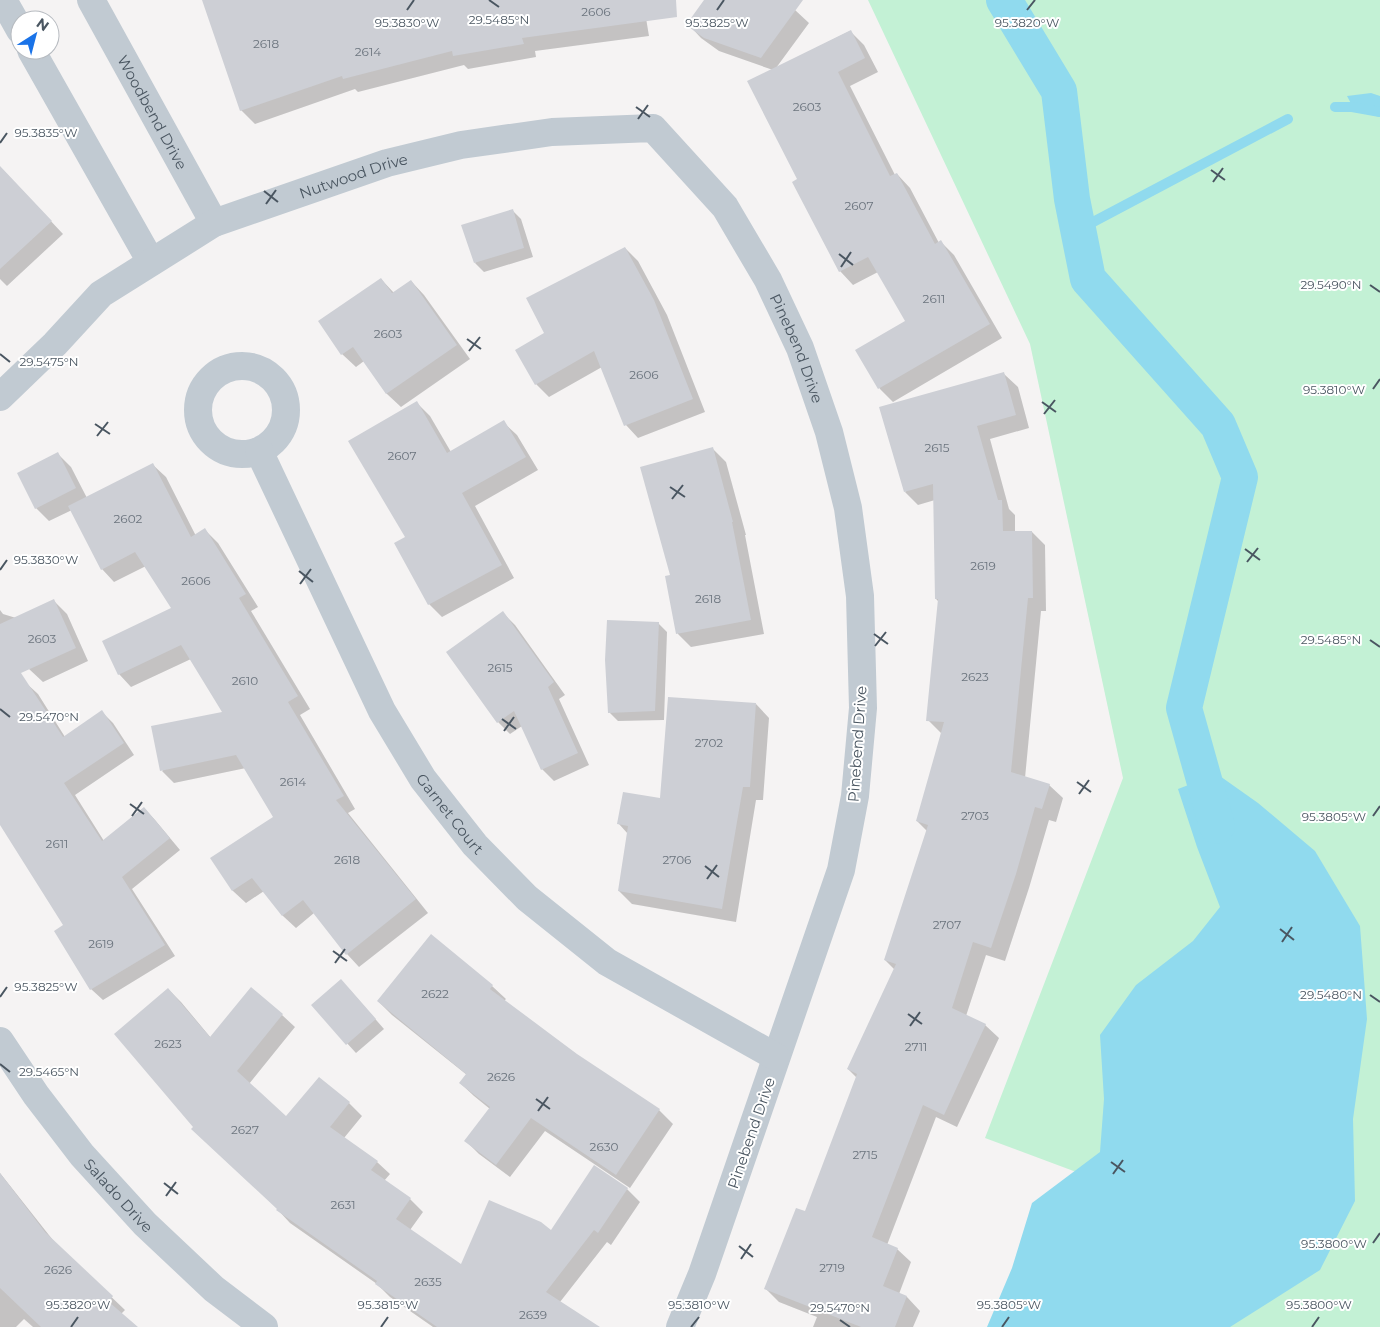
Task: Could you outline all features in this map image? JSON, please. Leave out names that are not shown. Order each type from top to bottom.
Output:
[{"type":"street","points":[[3,0],[10,12]]},
{"type":"street","name":"Woodbend Drive","points":[[90,0],[214,223]]},
{"type":"street","points":[[37,60],[151,262]]},
{"type":"street","name":"Nutwood Drive","points":[[0,397],[55,344],[101,294],[214,223],[387,163],[461,145],[552,132],[653,128]]},
{"type":"street","name":"Pinebend Drive","points":[[653,128],[725,207],[768,280],[800,348],[829,432],[848,508],[860,596],[863,708],[855,796],[841,870],[702,1274],[680,1327]]},
{"type":"street","name":"Garnet Court","points":[[259,451],[382,711],[423,779],[475,845],[527,898],[607,962],[776,1057]]},
{"type":"street","name":"Salado Drive","points":[[0,1041],[36,1095],[82,1155],[145,1224],[214,1289],[264,1327]]},
{"type":"green space","points":[[868,0],[1380,0],[1380,1327],[1001,1327],[1103,1182],[985,1138],[1123,778],[1030,344]]},
{"type":"water","points":[[1371,93],[1380,96],[1380,117],[1355,111],[1347,96]]},
{"type":"water","points":[[1217,774],[1258,803],[1315,851],[1360,926],[1367,1019],[1353,1119],[1355,1201],[1320,1270],[1230,1327],[987,1327],[1012,1268],[1032,1203],[1100,1152],[1104,1099],[1100,1035],[1136,985],[1193,941],[1220,907],[1197,847],[1178,789]]},
{"type":"building","points":[[202,0],[676,0],[677,17],[522,38],[524,44],[453,56],[452,51],[343,79],[342,76],[240,111]]},
{"type":"building","points":[[704,0],[803,0],[761,58],[704,38],[686,25]]},
{"type":"building","points":[[851,30],[865,58],[838,72],[890,176],[897,173],[935,244],[941,240],[990,324],[878,389],[855,350],[905,321],[868,257],[839,272],[792,182],[797,179],[747,81]]},
{"type":"building","points":[[0,166],[52,221],[0,269]]},
{"type":"building","points":[[513,209],[524,248],[474,263],[461,225]]},
{"type":"building","points":[[625,247],[654,300],[693,399],[624,426],[594,351],[535,385],[515,350],[544,333],[526,298]]},
{"type":"building","points":[[381,278],[392,293],[411,280],[457,345],[386,394],[353,347],[341,355],[318,321]]},
{"type":"building","points":[[1004,372],[1016,415],[977,426],[998,500],[1002,500],[1003,531],[1032,531],[1033,598],[1028,598],[1011,772],[1050,784],[1042,809],[1035,807],[1016,874],[991,948],[973,942],[952,1008],[986,1024],[944,1115],[923,1105],[872,1237],[898,1248],[883,1286],[907,1296],[895,1327],[861,1327],[764,1289],[796,1208],[805,1211],[857,1074],[847,1069],[896,964],[884,960],[928,825],[916,821],[944,722],[926,721],[938,599],[935,599],[933,484],[904,492],[879,407]]},
{"type":"building","points":[[417,401],[447,453],[504,420],[526,457],[462,493],[502,565],[428,605],[394,543],[405,537],[348,441]]},
{"type":"building","points":[[713,447],[733,522],[751,620],[676,634],[665,576],[670,575],[640,467]]},
{"type":"building","points":[[58,452],[76,488],[35,509],[17,473]]},
{"type":"building","points":[[153,463],[191,537],[205,528],[246,594],[239,598],[298,696],[288,702],[344,796],[336,800],[416,899],[346,955],[303,900],[282,916],[252,878],[232,891],[210,858],[273,817],[236,755],[160,771],[151,726],[222,712],[181,645],[118,675],[102,641],[171,608],[135,552],[101,570],[68,506]]},
{"type":"building","points":[[54,599],[76,648],[21,673],[63,737],[102,710],[124,743],[64,783],[102,841],[144,807],[170,838],[122,877],[165,945],[90,990],[54,931],[63,925],[0,825],[0,624]]},
{"type":"building","points":[[503,611],[554,682],[548,687],[578,753],[541,770],[514,711],[497,723],[446,652]]},
{"type":"building","points":[[607,620],[659,622],[655,711],[608,713],[605,660]]},
{"type":"building","points":[[668,697],[756,703],[750,787],[743,787],[722,909],[618,891],[628,826],[617,824],[623,792],[660,798]]},
{"type":"building","points":[[431,934],[493,985],[490,989],[577,1054],[660,1109],[616,1175],[531,1118],[496,1165],[464,1141],[490,1107],[459,1083],[466,1074],[377,1001]]},
{"type":"building","points":[[341,979],[376,1019],[346,1045],[311,1005]]},
{"type":"building","points":[[251,987],[283,1014],[237,1071],[286,1116],[319,1077],[350,1102],[330,1127],[378,1161],[371,1170],[411,1198],[396,1219],[461,1264],[489,1200],[541,1222],[551,1230],[594,1165],[628,1188],[598,1233],[594,1230],[546,1292],[600,1327],[437,1327],[375,1284],[377,1281],[276,1210],[191,1129],[193,1127],[114,1034],[168,988],[210,1037]]},
{"type":"building","points":[[0,1173],[45,1232],[113,1296],[109,1302],[138,1327],[41,1327],[0,1288]]},
{"type":"waterway","points":[[1004,0],[1059,91],[1072,199],[1088,279],[1218,425],[1240,477],[1184,708],[1217,826]]},
{"type":"waterway","points":[[1335,107],[1352,107],[1380,112]]},
{"type":"waterway","points":[[1078,230],[1288,119]]}]
